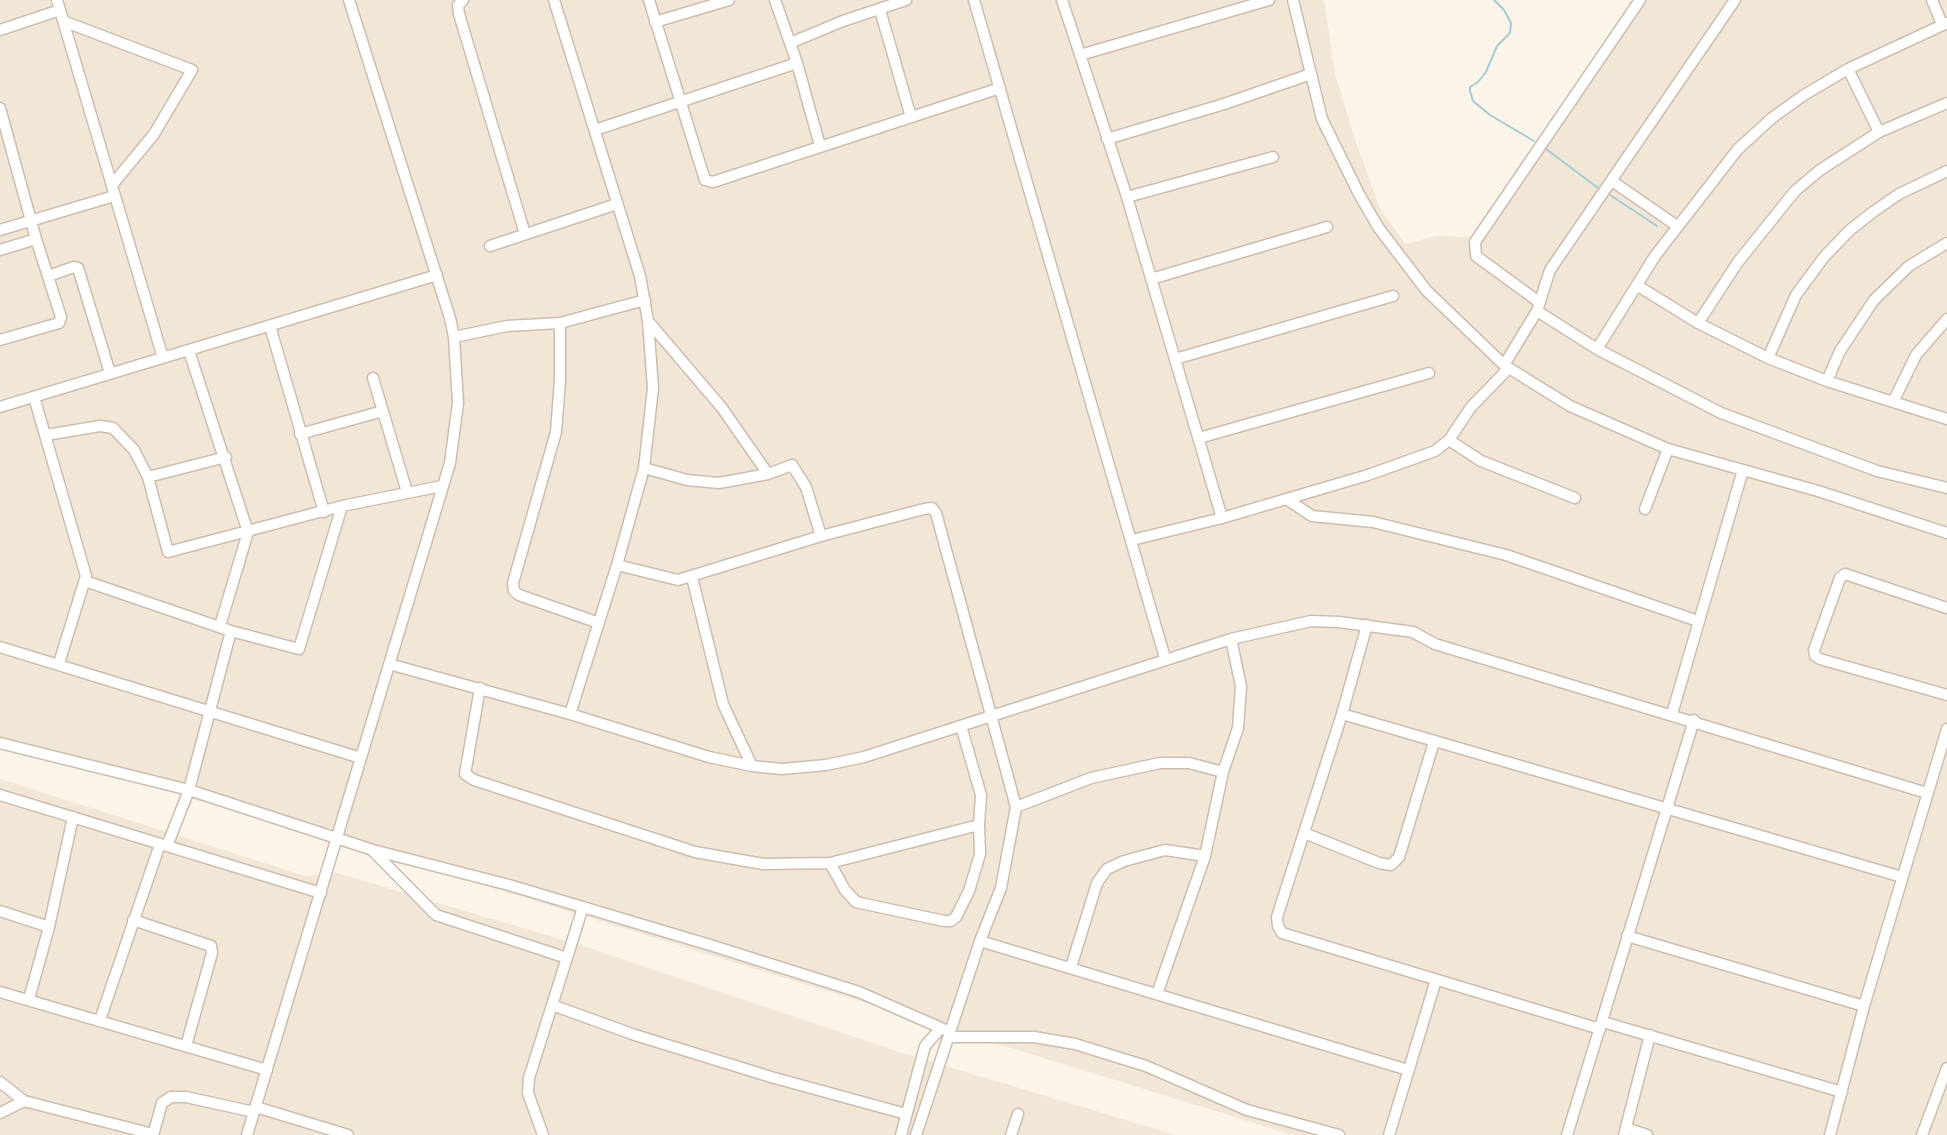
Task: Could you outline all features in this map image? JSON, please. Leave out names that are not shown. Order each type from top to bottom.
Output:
[{"type":"street","points":[[247,1135],[452,452],[458,403],[454,337],[349,0]]},
{"type":"street","points":[[463,0],[458,5],[459,14],[525,234]]},
{"type":"street","points":[[554,0],[645,300],[653,388],[644,468],[617,565],[570,714]]},
{"type":"street","points":[[649,0],[705,180],[713,182],[1000,88]]},
{"type":"street","points":[[655,22],[729,0]]},
{"type":"street","points":[[775,0],[797,63],[820,146]]},
{"type":"street","points":[[790,43],[843,21],[906,0]]},
{"type":"street","points":[[1062,0],[1127,197],[1222,518]]},
{"type":"street","points":[[1080,55],[1269,0]]},
{"type":"street","points":[[1293,0],[1322,119],[1378,227],[1426,290],[1506,367],[1570,406],[1668,448],[1818,491],[1947,533]]},
{"type":"street","points":[[1640,0],[1475,242],[1476,256],[1538,306],[1598,349],[1721,413],[1877,471],[1947,488]]},
{"type":"street","points":[[1132,540],[1288,500],[1435,451],[1449,440],[1471,407],[1506,367],[1538,306],[1550,270],[1735,0]]},
{"type":"street","points":[[1598,349],[1677,226],[1738,149],[1772,118],[1804,94],[1848,69],[1944,23],[1932,0]]},
{"type":"street","points":[[978,1],[1000,88],[1165,658]]},
{"type":"street","points":[[0,30],[58,5],[163,358]]},
{"type":"street","points":[[879,10],[911,117]]},
{"type":"street","points":[[0,230],[113,190],[154,134],[192,70],[63,21]]},
{"type":"street","points":[[595,130],[797,63]]},
{"type":"street","points":[[1848,69],[1878,132]]},
{"type":"street","points":[[1107,139],[1224,104],[1311,74]]},
{"type":"street","points":[[1698,323],[1738,262],[1795,191],[1820,170],[1878,132],[1945,104],[1947,117]]},
{"type":"street","points":[[0,108],[61,322],[0,340]]},
{"type":"street","points":[[1127,197],[1273,157]]},
{"type":"street","points":[[1768,358],[1796,296],[1824,257],[1873,212],[1899,194],[1947,171]]},
{"type":"street","points":[[1612,181],[1677,226]]},
{"type":"street","points":[[490,246],[617,204]]},
{"type":"street","points":[[1150,279],[1327,227]]},
{"type":"street","points":[[0,250],[36,239]]},
{"type":"street","points":[[1827,381],[1840,351],[1874,300],[1909,266],[1947,243]]},
{"type":"street","points":[[48,276],[74,267],[78,268],[110,373]]},
{"type":"street","points":[[1,404],[34,397],[436,275]]},
{"type":"street","points":[[1638,286],[1698,323],[1768,358],[1827,381],[1947,419]]},
{"type":"street","points":[[1175,359],[1393,296]]},
{"type":"street","points":[[454,337],[507,326],[560,323],[645,300]]},
{"type":"street","points":[[1893,402],[1917,355],[1947,319]]},
{"type":"street","points":[[648,321],[722,408],[768,474]]},
{"type":"street","points":[[560,323],[560,380],[556,432],[513,583],[514,591],[519,595],[599,623]]},
{"type":"street","points":[[270,326],[324,512]]},
{"type":"street","points":[[189,351],[226,457],[248,532],[220,626]]},
{"type":"street","points":[[1200,438],[1429,373]]},
{"type":"street","points":[[373,378],[406,492]]},
{"type":"street","points":[[34,397],[84,562],[85,581],[59,663]]},
{"type":"street","points":[[300,434],[383,411]]},
{"type":"street","points":[[46,435],[107,426],[134,450],[148,477],[168,552],[342,506],[442,486]]},
{"type":"street","points":[[1449,440],[1481,461],[1575,498]]},
{"type":"street","points":[[1645,509],[1668,448]]},
{"type":"street","points":[[148,477],[226,457]]},
{"type":"street","points":[[644,468],[704,483],[719,483],[768,474],[786,465],[796,469],[806,487],[821,537]]},
{"type":"street","points":[[1672,714],[1743,470]]},
{"type":"street","points":[[1288,500],[1312,516],[1372,522],[1506,555],[1698,621]]},
{"type":"street","points":[[85,581],[231,631],[299,649],[342,506]]},
{"type":"street","points":[[617,565],[672,580],[692,577],[821,537],[924,509],[932,508],[936,513],[1016,807],[1008,864],[946,1032],[916,1135]]},
{"type":"street","points":[[1947,608],[1845,574],[1840,578],[1814,650],[1815,656],[1820,659],[1947,694]]},
{"type":"street","points":[[692,577],[723,704],[752,766]]},
{"type":"street","points":[[389,664],[570,714],[708,757],[752,766],[782,769],[826,765],[864,757],[1165,658],[1231,639],[1311,621],[1367,625],[1413,632],[1435,644],[1694,720],[1927,793]]},
{"type":"street","points":[[1367,625],[1342,714],[1277,917],[1282,933],[1436,980],[1601,1025],[1650,1035],[1842,1092]]},
{"type":"street","points":[[100,1020],[133,920],[163,845],[189,790],[231,631]]},
{"type":"street","points":[[1156,994],[1205,856],[1223,772],[1238,728],[1241,686],[1231,639]]},
{"type":"street","points":[[0,647],[59,663],[361,758]]},
{"type":"street","points":[[480,688],[465,762],[465,774],[474,780],[712,856],[763,864],[830,863],[979,825]]},
{"type":"street","points":[[1342,714],[1902,877]]},
{"type":"street","points":[[1567,1135],[1694,720]]},
{"type":"street","points":[[830,863],[845,890],[856,902],[951,921],[969,891],[981,854],[979,825],[981,795],[961,726]]},
{"type":"street","points":[[1830,1135],[1864,1006],[1947,729]]},
{"type":"street","points":[[1304,833],[1379,863],[1391,864],[1399,857],[1434,742]]},
{"type":"street","points":[[0,743],[189,790],[373,850],[509,885],[831,982],[946,1032],[1034,1036],[1075,1044],[1146,1066],[1247,1110],[1339,1135]]},
{"type":"street","points":[[1016,807],[1091,778],[1160,762],[1189,763],[1223,772]]},
{"type":"street","points":[[0,795],[321,892]]},
{"type":"street","points":[[30,999],[50,927],[73,817]]},
{"type":"street","points":[[373,850],[436,915],[567,958]]},
{"type":"street","points":[[1071,967],[1097,883],[1107,869],[1124,861],[1165,850],[1205,856]]},
{"type":"street","points":[[543,1135],[527,1087],[583,908]]},
{"type":"street","points":[[0,911],[50,927]]},
{"type":"street","points":[[133,920],[212,946],[186,1046]]},
{"type":"street","points":[[1627,936],[1864,1006]]},
{"type":"street","points":[[980,941],[1408,1070]]},
{"type":"street","points":[[1389,1135],[1436,980]]},
{"type":"street","points":[[0,992],[267,1070]]},
{"type":"street","points":[[552,1005],[635,1035],[771,1077],[906,1114]]},
{"type":"street","points":[[901,1135],[916,1088],[925,1046],[946,1032]]},
{"type":"street","points":[[1647,1135],[1625,1131],[1650,1035]]},
{"type":"street","points":[[1922,1135],[1947,1068]]},
{"type":"street","points":[[0,1082],[24,1101],[153,1134],[162,1103],[171,1097],[186,1097],[255,1109],[348,1135]]},
{"type":"street","points":[[0,1113],[24,1101]]},
{"type":"street","points":[[1011,1135],[1018,1114]]},
{"type":"shaded area","points":[[0,0],[1324,0],[1335,74],[1354,136],[1379,207],[1405,244],[1436,236],[1483,237],[1587,69],[1637,0],[1947,0],[1947,1135],[1293,1135],[354,845],[0,743]]},
{"type":"shaded area","points":[[0,779],[305,876],[337,873],[577,944],[899,1052],[1176,1135],[0,1135]]},
{"type":"waterway","points":[[1494,0],[1504,10],[1511,23],[1510,33],[1497,46],[1486,72],[1478,82],[1470,87],[1470,91],[1473,101],[1490,115],[1534,141]]},
{"type":"waterway","points":[[1546,149],[1598,188]]},
{"type":"waterway","points":[[1610,195],[1657,226]]}]
